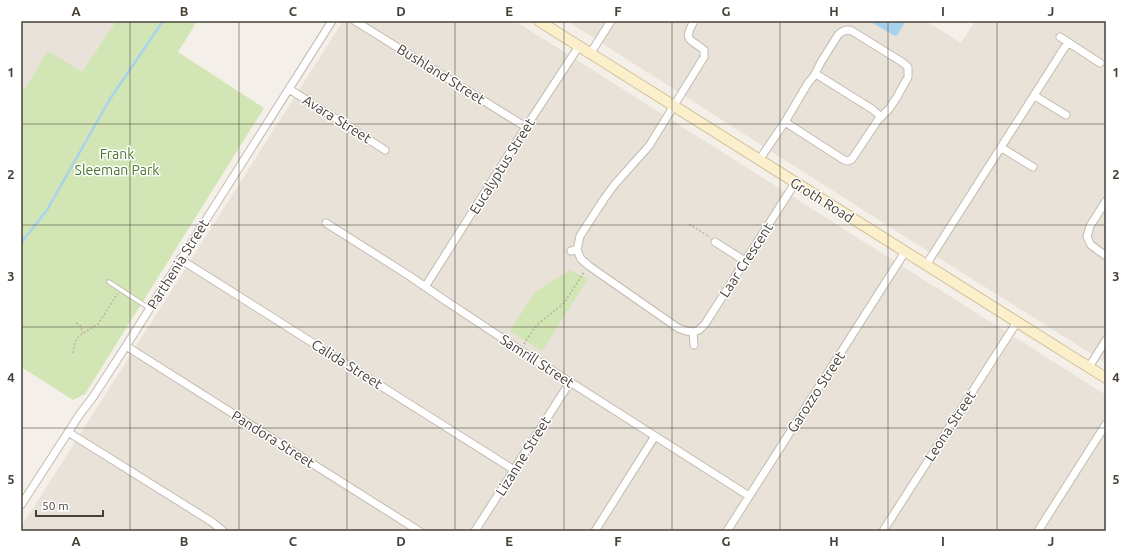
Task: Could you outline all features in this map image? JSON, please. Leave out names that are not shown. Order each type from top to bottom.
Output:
[{"type":"street","name":"Parthenia Street","points":[[21,505],[82,410],[93,397],[126,346],[332,21]]},
{"type":"street","name":"Bushland Street","points":[[355,21],[526,128]]},
{"type":"street","name":"Groth Road","points":[[539,21],[1106,378]]},
{"type":"street","points":[[590,54],[611,21]]},
{"type":"street","points":[[694,21],[688,33],[688,38],[691,42],[704,50],[705,54],[649,146],[615,184],[580,236],[574,251],[589,266],[678,328],[693,332],[694,345]]},
{"type":"street","points":[[759,160],[816,74],[821,62],[838,35],[842,32],[847,30],[855,33],[902,62],[909,70],[907,80],[889,109],[881,116],[854,158],[848,161],[844,160],[785,122]]},
{"type":"street","points":[[1060,37],[1100,63]]},
{"type":"street","points":[[926,265],[1002,148],[1068,42]]},
{"type":"street","name":"Eucalyptus Street","points":[[425,287],[579,46]]},
{"type":"street","points":[[816,74],[881,116]]},
{"type":"street","name":"Avara Street","points":[[289,89],[385,150]]},
{"type":"street","points":[[1035,96],[1066,115]]},
{"type":"street","points":[[1002,148],[1033,167]]},
{"type":"street","name":"Laar Crescent","points":[[693,332],[699,330],[704,324],[795,183]]},
{"type":"street","points":[[1106,201],[1092,223],[1087,237],[1091,245],[1106,256]]},
{"type":"street","name":"Samrill Street","points":[[326,223],[520,350],[749,496]]},
{"type":"street","points":[[715,242],[745,261]]},
{"type":"street","name":"Garozzo Street","points":[[727,531],[905,252]]},
{"type":"street","name":"Calida Street","points":[[180,259],[514,470]]},
{"type":"street","name":"Leona Street","points":[[883,531],[1017,322]]},
{"type":"street","points":[[1089,367],[1106,340]]},
{"type":"street","name":"Pandora Street","points":[[126,346],[419,531]]},
{"type":"street","name":"Lizanne Street","points":[[475,531],[570,382]]},
{"type":"street","points":[[1038,531],[1106,424]]},
{"type":"street","points":[[68,432],[212,522],[223,531]]},
{"type":"street","points":[[594,531],[655,436]]},
{"type":"lane","points":[[109,282],[149,308]]},
{"type":"path","points":[[688,224],[708,235],[715,242]]},
{"type":"path","points":[[520,350],[533,330],[564,303],[589,266]]},
{"type":"path","points":[[73,353],[76,342],[83,333],[98,324],[116,296],[123,291]]},
{"type":"path","points":[[76,323],[80,325],[83,333]]},
{"type":"shaded area","points":[[21,21],[116,21],[82,72],[25,89],[21,87]]},
{"type":"shaded area","points":[[343,21],[515,21],[1106,395],[1106,531],[21,531],[21,527]]},
{"type":"shaded area","points":[[567,21],[926,21],[961,43],[975,21],[1106,21],[1106,363],[915,243]]},
{"type":"green space","name":"Frank Sleeman Park","points":[[116,21],[197,21],[178,52],[264,108],[85,394],[73,400],[21,367],[21,87],[25,89],[48,51],[82,72]]},
{"type":"green space","points":[[570,270],[588,279],[542,351],[510,331],[534,293]]},
{"type":"water","points":[[869,21],[906,21],[895,36]]},
{"type":"waterway","points":[[21,243],[47,210],[110,99],[163,21]]}]
